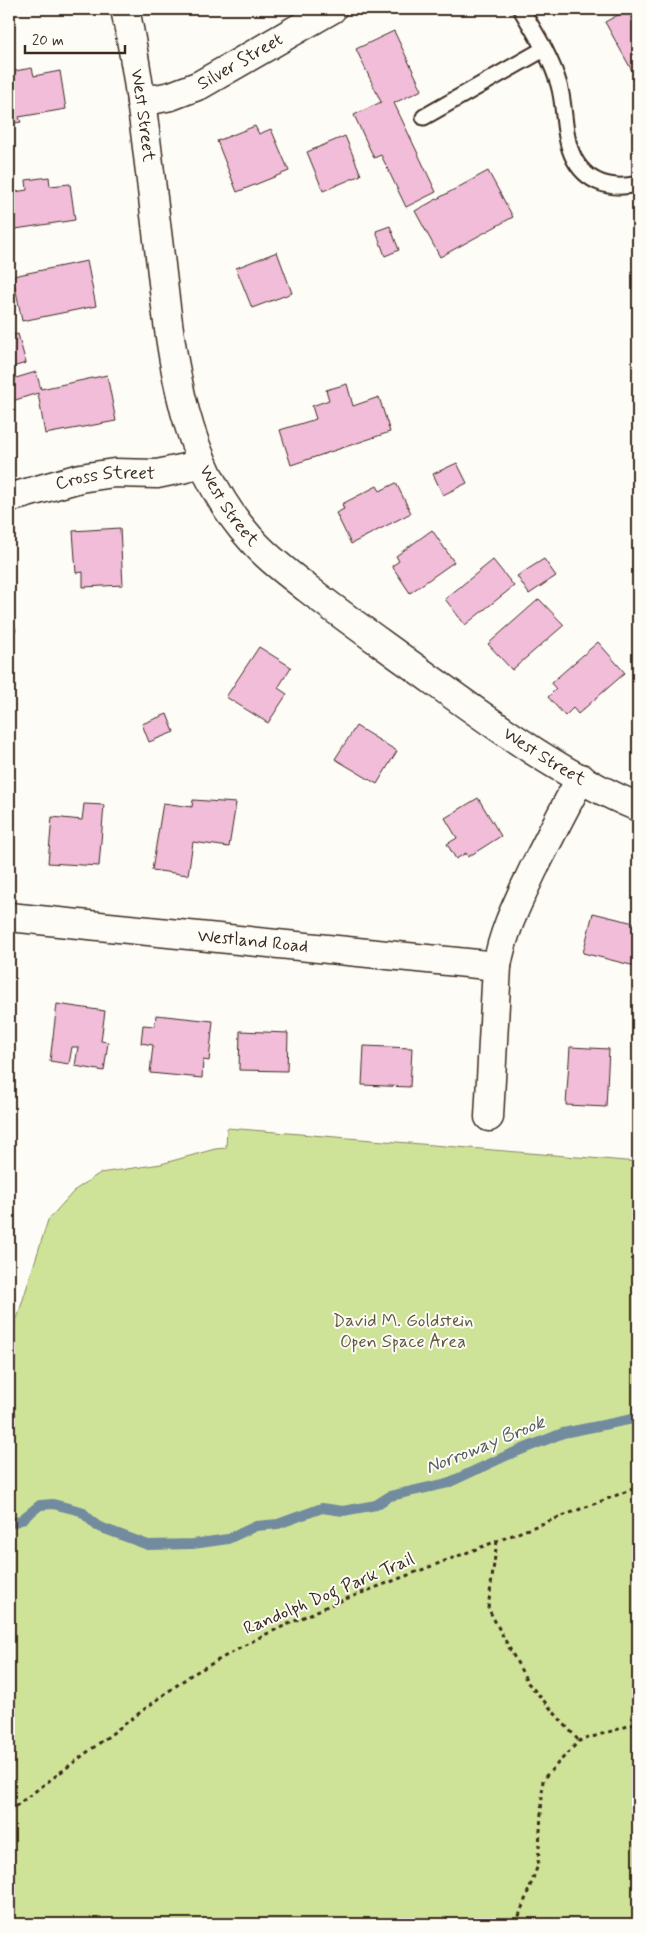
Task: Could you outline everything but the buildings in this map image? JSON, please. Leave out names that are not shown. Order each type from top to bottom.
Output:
[{"type":"street","name":"West Street","points":[[125,9],[141,102],[174,360],[183,406],[212,484],[235,520],[265,554],[285,571],[348,620],[499,729],[554,764],[638,807]]},
{"type":"street","name":"Silver Street","points":[[141,102],[171,96],[200,85],[332,9]]},
{"type":"street","name":"Cross Street","points":[[9,498],[89,476],[114,473],[157,474],[171,472],[202,461]]},
{"type":"street","points":[[489,1117],[497,966],[505,930],[561,814],[581,778]]},
{"type":"street","name":"Westland Road","points":[[9,917],[497,966]]},
{"type":"lane","points":[[521,9],[544,49],[559,83],[570,149],[577,163],[586,174],[598,182],[611,186],[638,184]]},
{"type":"lane","points":[[424,117],[544,49]]},
{"type":"path","name":"Randolph Dog Park Trail","points":[[9,1811],[191,1675],[293,1620],[638,1487]]},
{"type":"path","points":[[497,1541],[488,1608],[528,1683],[579,1741]]},
{"type":"path","points":[[516,1924],[538,1865],[543,1779],[579,1741],[638,1723]]},
{"type":"green space","name":"David M. Goldstein Open Space Area","points":[[227,1128],[638,1162],[638,1924],[9,1924],[9,1344],[48,1220],[75,1190],[100,1173],[161,1164],[215,1149],[226,1148]]},
{"type":"waterway","name":"Norroway Brook","points":[[9,1524],[21,1520],[40,1505],[53,1504],[81,1511],[97,1526],[148,1545],[193,1544],[228,1539],[256,1526],[278,1524],[322,1508],[343,1511],[376,1505],[390,1496],[448,1483],[508,1455],[563,1433],[638,1418]]}]
